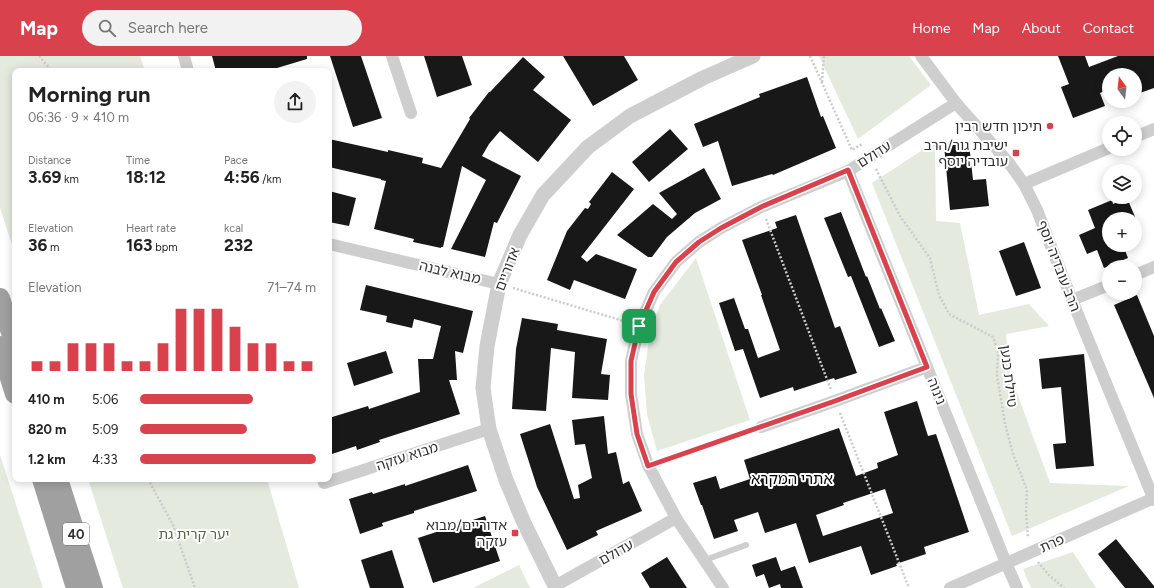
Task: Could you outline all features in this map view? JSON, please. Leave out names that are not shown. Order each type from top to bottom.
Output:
[{"type":"highway","points":[[0,298],[12,336]]},
{"type":"highway","points":[[0,346],[12,384]]},
{"type":"highway","name":"40","points":[[43,482],[76,588]]},
{"type":"highway","name":"40","points":[[59,482],[93,588]]},
{"type":"street","points":[[184,56],[187,68]]},
{"type":"street","points":[[392,56],[411,113]]},
{"type":"street","name":"אדוריים","points":[[556,587],[524,523],[506,480],[489,429],[483,388],[487,346],[499,284],[520,235],[543,195],[588,147],[630,116],[703,78],[753,56]]},
{"type":"street","name":"הרב עובדיה יוסף","points":[[921,56],[956,102],[1009,163],[1024,184],[1037,210],[1072,300],[1154,499]]},
{"type":"street","name":"עדולם","points":[[723,588],[676,518],[648,466],[637,434],[631,394],[631,361],[639,326],[654,292],[676,262],[699,242],[721,228],[761,207],[848,170],[956,102]]},
{"type":"street","points":[[1142,134],[1154,129]]},
{"type":"street","points":[[1024,184],[1102,151]]},
{"type":"street","name":"נינוה","points":[[848,170],[1017,588]]},
{"type":"street","name":"מבוא לבנה","points":[[332,245],[499,284]]},
{"type":"street","points":[[1142,272],[1154,267]]},
{"type":"street","points":[[1072,300],[1102,288]]},
{"type":"street","points":[[761,427],[927,367]]},
{"type":"street","name":"מבוא עזקה","points":[[332,479],[489,429]]},
{"type":"street","name":"פרת","points":[[950,588],[1154,499]]},
{"type":"street","name":"עדולם","points":[[556,587],[676,518]]},
{"type":"lane","points":[[705,560],[746,545]]},
{"type":"path","points":[[39,56],[49,68]]},
{"type":"path","points":[[810,56],[852,150],[862,144]]},
{"type":"path","points":[[822,83],[824,56]]},
{"type":"path","name":"טיילת כנען","points":[[874,165],[900,216],[930,258],[939,295],[949,314],[993,337],[998,351],[997,375],[1005,424],[1027,490],[1026,511],[1028,537]]},
{"type":"path","name":"מבוא לבנה","points":[[499,284],[639,326]]},
{"type":"path","points":[[648,466],[761,427]]},
{"type":"path","points":[[150,482],[173,526],[195,588]]},
{"type":"path","points":[[1036,560],[1049,575],[1064,588]]},
{"type":"green space","points":[[0,56],[140,56],[144,68],[12,68],[12,245],[0,208]]},
{"type":"green space","points":[[819,56],[909,56],[931,85],[858,139]]},
{"type":"green space","points":[[935,142],[936,221],[960,223],[979,315],[1029,304],[1049,326],[1006,334],[1010,374],[1050,483],[1129,486],[1012,536],[872,183]]},
{"type":"green space","points":[[696,258],[750,420],[657,451],[647,414],[644,375],[650,333],[660,305]]},
{"type":"green space","points":[[0,455],[43,588],[0,588]]},
{"type":"green space","name":"יער קרית גת","points":[[89,482],[268,482],[299,588],[123,588]]},
{"type":"green space","points":[[1073,552],[1096,588],[1031,588],[1023,569]]},
{"type":"green space","points":[[519,565],[530,588],[473,588]]},
{"type":"building","points":[[212,56],[307,56],[307,59],[277,68],[215,68]]},
{"type":"building","points":[[330,56],[361,56],[382,118],[353,127]]},
{"type":"building","points":[[424,56],[462,56],[472,85],[437,97]]},
{"type":"building","points":[[563,56],[624,56],[638,80],[593,106]]},
{"type":"building","points":[[1058,56],[1085,56],[1089,67],[1118,56],[1154,56],[1154,88],[1142,92],[1142,68],[1102,68],[1102,92],[1100,93],[1102,98],[1102,107],[1073,118],[1061,87],[1069,84]]},
{"type":"building","points":[[523,57],[545,77],[533,90],[571,120],[538,162],[500,131],[489,144],[482,156],[521,176],[497,223],[494,222],[485,257],[451,249],[486,180],[462,166],[443,247],[441,248],[413,242],[414,239],[374,229],[386,181],[332,168],[332,140],[423,158],[422,163],[441,168],[470,119],[469,118],[490,92]]},
{"type":"building","points":[[807,77],[821,117],[823,116],[836,148],[773,175],[772,174],[732,186],[718,141],[703,147],[694,124],[760,97],[759,94]]},
{"type":"building","points":[[670,129],[688,149],[649,182],[632,162]]},
{"type":"building","points":[[969,143],[973,180],[986,179],[989,206],[950,210],[944,145]]},
{"type":"building","points":[[704,168],[721,199],[695,213],[667,237],[652,257],[648,257],[617,235],[653,204],[672,219],[677,214],[659,193]]},
{"type":"building","points":[[612,172],[634,189],[581,257],[587,262],[596,254],[637,269],[625,299],[574,280],[570,290],[547,280],[567,231],[585,208],[588,209],[591,204],[589,202]]},
{"type":"building","points":[[332,192],[356,198],[349,226],[332,223]]},
{"type":"building","points":[[1102,204],[1130,204],[1133,212],[1102,212],[1102,252],[1126,252],[1128,258],[1123,260],[1102,260],[1102,263],[1097,250],[1087,254],[1079,235],[1095,228],[1088,210]]},
{"type":"building","points":[[841,212],[866,277],[867,276],[895,341],[879,347],[851,276],[848,277],[824,218]]},
{"type":"building","points":[[796,215],[835,328],[840,326],[857,373],[835,380],[834,378],[794,391],[793,387],[760,398],[743,349],[735,351],[719,303],[734,298],[745,329],[748,329],[758,358],[780,350],[742,240],[777,228],[775,222]]},
{"type":"building","points":[[1024,242],[1041,288],[1016,296],[999,251]]},
{"type":"building","points":[[366,285],[473,311],[463,353],[455,351],[457,380],[449,380],[460,414],[379,440],[380,442],[357,450],[356,446],[332,454],[332,417],[368,406],[369,409],[420,392],[418,359],[433,359],[441,326],[414,319],[412,328],[386,322],[387,316],[360,310]]},
{"type":"building","points":[[1126,300],[1139,300],[1154,336],[1154,398],[1114,305]]},
{"type":"building","points":[[522,318],[558,324],[557,330],[607,339],[601,374],[610,375],[608,400],[572,398],[575,352],[551,348],[546,411],[512,409],[516,349]]},
{"type":"building","points":[[386,351],[393,373],[354,386],[347,363]]},
{"type":"building","points":[[1084,354],[1094,466],[1056,469],[1053,444],[1066,443],[1061,387],[1042,389],[1039,359]]},
{"type":"building","points":[[917,401],[928,436],[936,434],[969,532],[924,547],[926,554],[896,564],[897,566],[871,575],[861,546],[809,563],[796,523],[765,533],[758,512],[734,520],[738,531],[714,539],[693,483],[716,476],[720,489],[750,479],[744,460],[839,428],[856,476],[878,468],[877,463],[898,455],[884,412]],"holes":[[[885,489],[893,513],[823,536],[816,515],[844,505],[843,503]]]},
{"type":"building","points":[[604,416],[608,454],[616,452],[623,484],[629,481],[642,511],[596,531],[598,535],[567,550],[537,487],[520,434],[550,424],[574,499],[580,498],[578,485],[592,478],[585,444],[575,445],[572,420]]},
{"type":"building","points":[[468,465],[477,491],[414,511],[414,513],[382,523],[383,526],[360,534],[349,499],[372,492],[373,494],[405,484],[405,486]]},
{"type":"building","points":[[485,516],[500,561],[433,583],[418,538]]},
{"type":"building","points":[[1116,539],[1154,586],[1154,588],[1125,588],[1098,554]]},
{"type":"building","points":[[392,550],[404,588],[370,588],[361,560]]},
{"type":"building","points":[[667,557],[687,588],[650,588],[641,573]]},
{"type":"building","points":[[776,557],[781,571],[795,566],[803,588],[781,588],[780,584],[769,588],[764,574],[756,577],[752,565]]},
{"type":"place","name":"תיכון חדש רבין","points":[[1050,126]]},
{"type":"place","name":"ישיבת גור/הרב עובדיה יוסף","points":[[1016,153]]},
{"type":"place","name":"אדוריים/מבוא עזקה","points":[[515,533]]},
{"type":"district","name":"אתרי המקרא","points":[[792,479]]},
{"type":"route","points":[[848,170],[927,367],[835,401],[648,466],[637,434],[631,394],[631,361],[639,326],[654,292],[676,262],[699,242],[721,228],[761,207],[848,170]]}]
